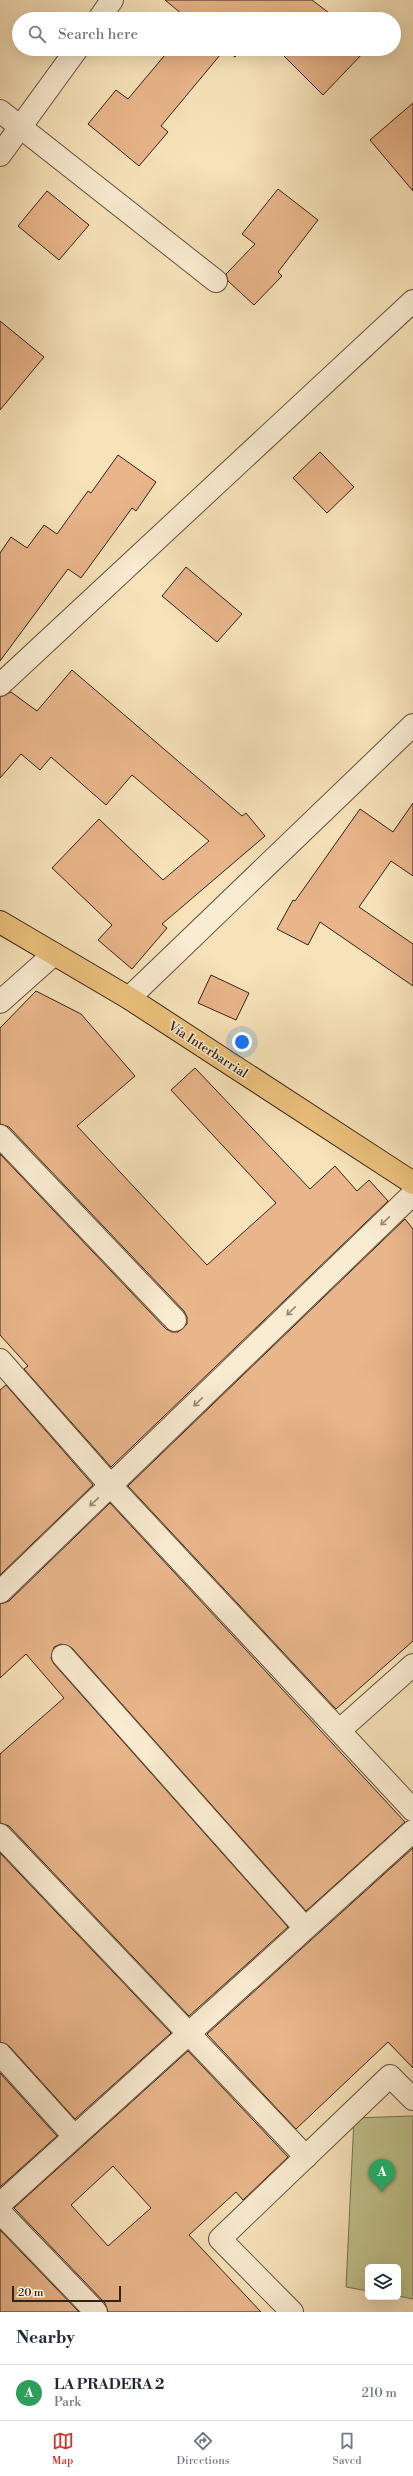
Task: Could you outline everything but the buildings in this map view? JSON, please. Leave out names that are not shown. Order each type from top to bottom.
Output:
[{"type":"main road","name":"Vía Interbarrial","points":[[0,922],[129,998],[413,1183]]},
{"type":"street","points":[[104,12],[112,0]]},
{"type":"street","points":[[0,155],[72,56]]},
{"type":"street","points":[[0,111],[216,281]]},
{"type":"street","points":[[0,685],[413,301]]},
{"type":"street","points":[[129,998],[413,725]]},
{"type":"street","points":[[0,1002],[54,954]]},
{"type":"street","points":[[0,1136],[175,1320]]},
{"type":"street","points":[[0,1592],[413,1194]]},
{"type":"street","points":[[0,1360],[111,1486],[413,1810]]},
{"type":"street","points":[[63,1656],[305,1928]]},
{"type":"street","points":[[340,1730],[413,1665]]},
{"type":"street","points":[[0,2204],[413,1831]]},
{"type":"street","points":[[0,1835],[187,2034],[306,2157]]},
{"type":"street","points":[[0,2054],[74,2136]]},
{"type":"street","points":[[292,2312],[220,2239],[390,2076],[413,2099]]},
{"type":"street","points":[[0,2212],[96,2312]]},
{"type":"green space","points":[[413,2116],[413,2299],[401,2297],[401,2264],[365,2264],[365,2290],[346,2287],[354,2118]]},
{"type":"place","name":"LA PRADERA 2","points":[[382,2192]]}]
